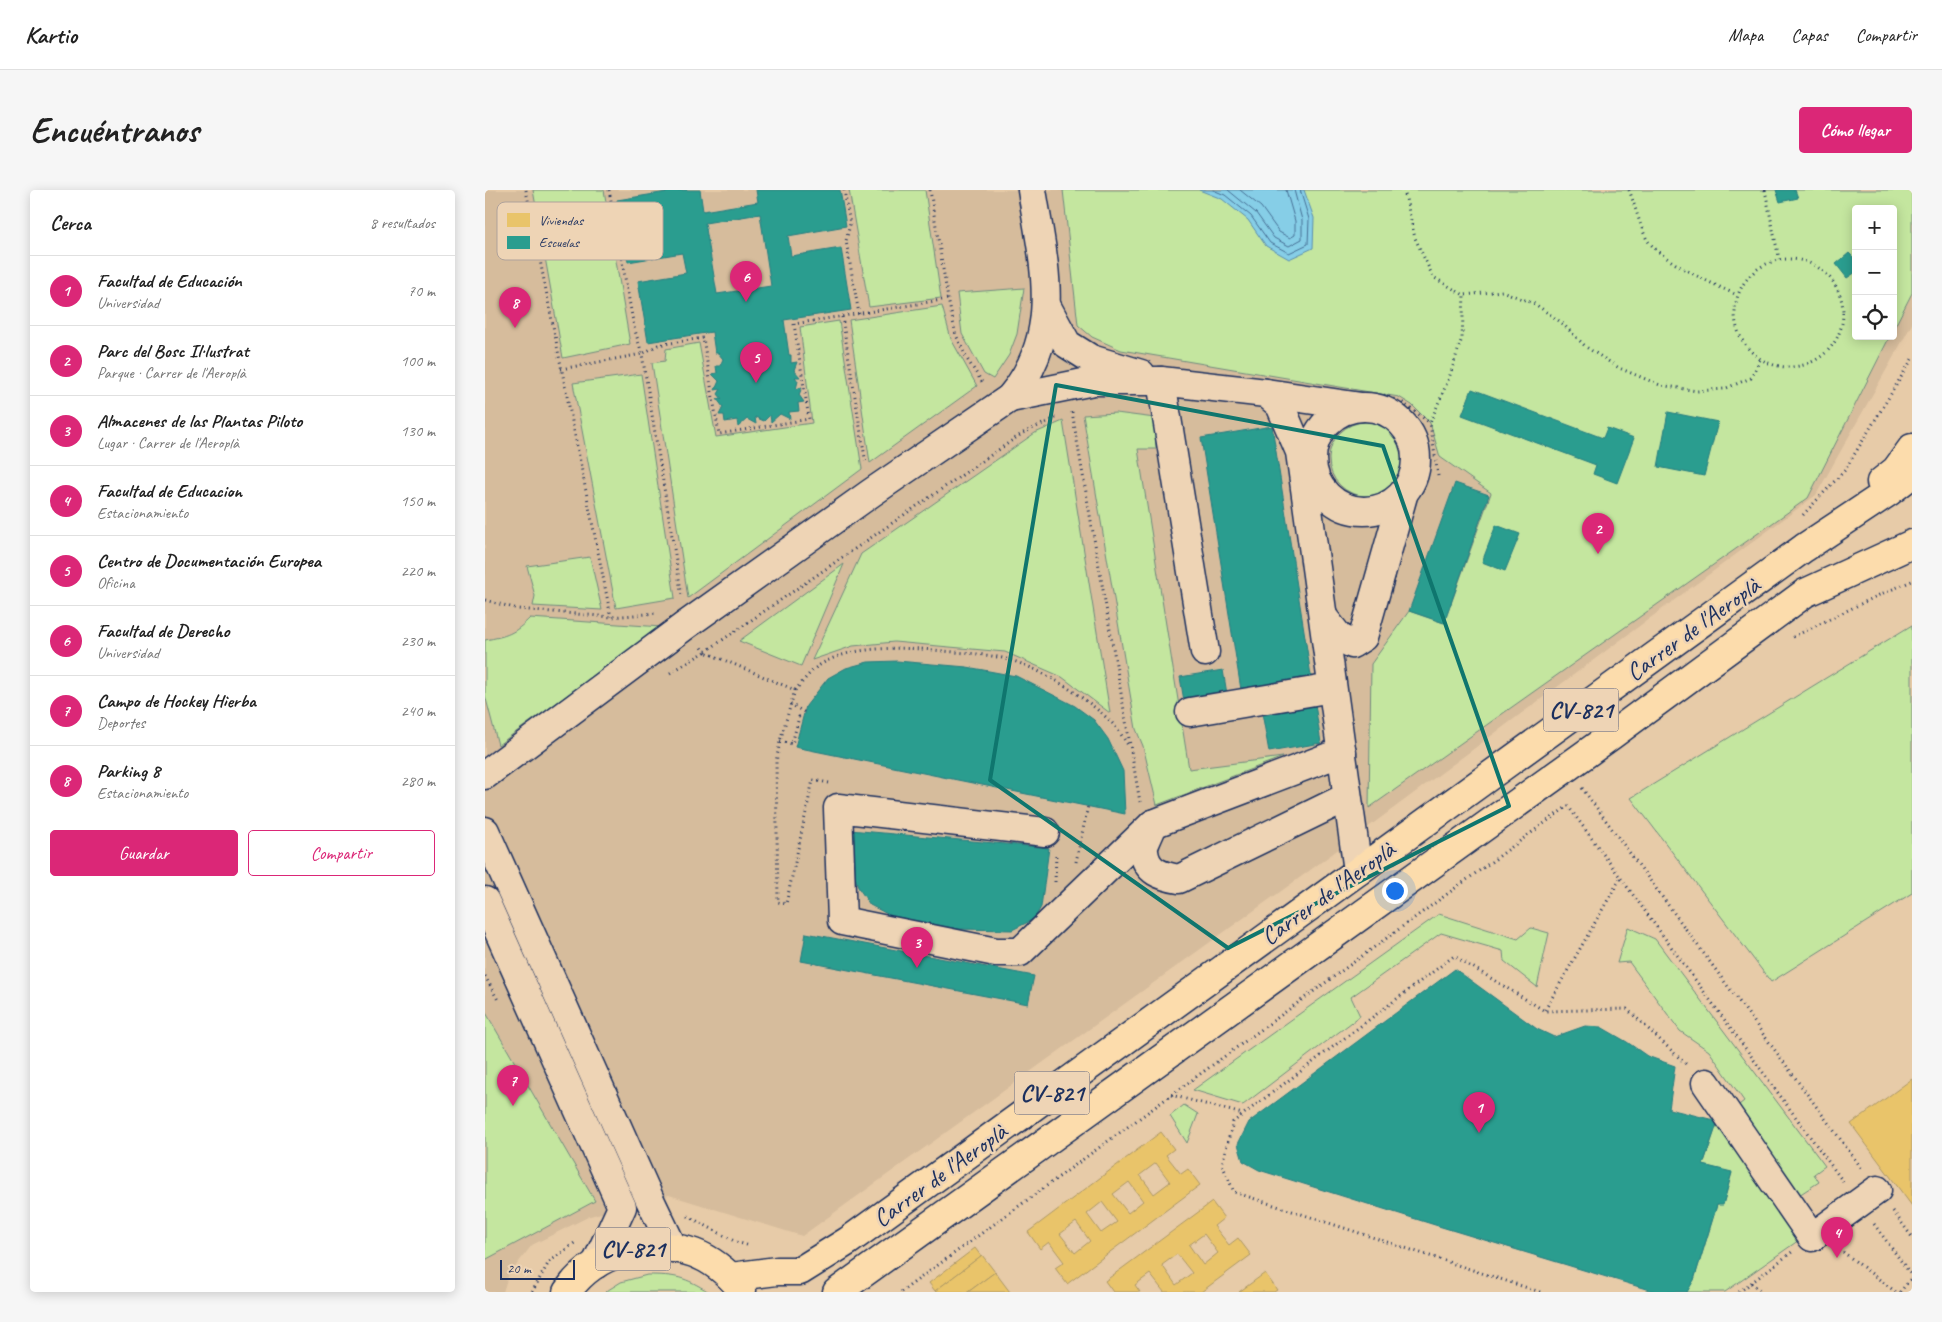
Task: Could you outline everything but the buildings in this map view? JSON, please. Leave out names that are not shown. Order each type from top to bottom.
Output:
[{"type":"main road","points":[[1804,548],[1896,470],[1912,448]]},
{"type":"main road","name":"Carrer de l'Aeroplà","points":[[737,1284],[777,1271],[800,1271],[849,1241],[1804,548],[1890,491],[1912,474]]},
{"type":"main road","name":"Carrer de l'Aeroplà","points":[[837,1292],[1612,735],[1805,593],[1912,544]]},
{"type":"main road","name":"CV-821","points":[[567,1292],[573,1283],[596,1264],[620,1252],[647,1246],[673,1248],[694,1253],[714,1263],[737,1284]]},
{"type":"street","points":[[485,775],[686,625],[863,499],[1000,396],[1022,384],[1039,350],[1047,307],[1032,190]]},
{"type":"street","points":[[1047,307],[1067,344],[1091,359],[1161,381]]},
{"type":"street","points":[[1000,396],[1093,381],[1161,381],[1266,393],[1369,401],[1397,419],[1409,432],[1415,446],[1416,465],[1413,478],[1396,501],[1381,509],[1362,512],[1337,504],[1322,491],[1315,478],[1311,460],[1313,444],[1320,429],[1335,416],[1369,401]]},
{"type":"street","points":[[1161,381],[1205,652]]},
{"type":"street","points":[[1266,393],[1280,405],[1300,452],[1358,871]]},
{"type":"street","points":[[1324,618],[1339,637],[1352,644],[1363,637],[1404,492]]},
{"type":"street","points":[[1190,712],[1333,688]]},
{"type":"street","points":[[1045,832],[837,808],[841,921],[996,952],[1020,952],[1052,921],[1147,814],[1342,752]]},
{"type":"street","points":[[1147,814],[1144,850],[1149,865],[1162,876],[1179,878],[1347,797]]},
{"type":"street","points":[[485,831],[673,1248]]},
{"type":"street","points":[[485,901],[622,1207],[596,1264]]},
{"type":"street","points":[[1706,1083],[1815,1235],[1868,1197]]},
{"type":"path","points":[[844,190],[850,224],[847,241],[859,314]]},
{"type":"path","points":[[931,190],[948,299],[956,335],[967,359],[986,387],[1000,396],[1023,433]]},
{"type":"path","points":[[1404,190],[1415,238],[1433,277],[1464,296],[1502,290],[1535,304],[1563,323],[1586,347],[1619,368],[1660,384],[1697,391],[1724,389],[1751,378],[1760,360]]},
{"type":"path","points":[[1629,190],[1647,240],[1664,255],[1704,280],[1737,295]]},
{"type":"path","points":[[1765,190],[1779,259]]},
{"type":"path","points":[[1779,259],[1805,261],[1828,274],[1842,297],[1843,323],[1833,348],[1811,364],[1785,368],[1760,360],[1742,343],[1734,319],[1737,295],[1746,278],[1761,266],[1779,259]]},
{"type":"path","points":[[540,260],[611,617]]},
{"type":"path","points":[[622,260],[634,327],[642,354],[683,605]]},
{"type":"path","points":[[1438,476],[1430,423],[1449,378],[1462,338],[1464,296]]},
{"type":"path","points":[[561,369],[642,354],[658,345],[703,338],[719,434],[809,418],[794,324],[948,299]]},
{"type":"path","points":[[842,316],[867,473]]},
{"type":"path","points":[[1369,401],[1387,395],[1403,403],[1430,423]]},
{"type":"path","points":[[670,672],[705,652],[1023,433],[1071,410],[1130,747],[1147,814]]},
{"type":"path","points":[[485,600],[519,610],[611,617],[666,612]]},
{"type":"path","points":[[813,780],[786,904],[778,902],[776,762],[780,740],[795,690],[814,669],[836,658],[866,650],[900,648],[981,654],[1008,659],[1043,674],[1072,690],[1113,724],[1130,747]]},
{"type":"path","points":[[705,652],[795,690]]},
{"type":"path","points":[[790,704],[804,712]]},
{"type":"path","points":[[780,740],[792,744],[799,717],[802,718]]},
{"type":"path","points":[[1577,781],[1868,1197],[1912,1276],[1898,1292],[1815,1235],[1739,1292]]},
{"type":"path","points":[[1083,862],[1074,867],[1088,806]]},
{"type":"path","points":[[901,1292],[1170,1094],[1568,806],[1868,1197],[1912,1237]]},
{"type":"path","points":[[1045,832],[1057,840],[1052,921]]},
{"type":"path","points":[[1545,1011],[1621,877]]},
{"type":"path","points":[[1540,1292],[1233,1192],[1222,1164],[1233,1122],[1455,956],[1545,1011],[1627,1009],[1706,1083]]},
{"type":"path","points":[[1170,1094],[1243,1114]]},
{"type":"path","points":[[1751,1283],[1763,1292]]},
{"type":"highlighted area","points":[[1056,385],[1383,446],[1509,806],[1228,948],[990,780]]},
{"type":"shaded area","points":[[485,190],[1912,190],[1912,324],[1816,495],[1309,871],[802,1236],[669,1195],[590,1216],[532,1245],[508,1276],[503,1292],[485,1292]]},
{"type":"green space","points":[[533,190],[604,190],[606,202],[535,202]]},
{"type":"green space","points":[[849,190],[925,190],[941,298],[869,307]]},
{"type":"green space","points":[[1063,190],[1912,190],[1912,293],[1897,322],[1897,205],[1852,205],[1852,340],[1888,340],[1808,498],[1369,808],[1371,664],[1409,611],[1444,623],[1491,493],[1440,457],[1430,423],[1412,405],[1399,397],[1121,350],[1092,337],[1078,325]]},
{"type":"green space","points":[[546,260],[616,260],[630,344],[563,358]]},
{"type":"green space","points":[[1024,288],[1017,334],[1009,355],[993,379],[984,374],[962,334],[957,293]]},
{"type":"green space","points":[[942,306],[951,339],[977,386],[870,463],[849,320]]},
{"type":"green space","points":[[839,321],[862,469],[688,598],[652,363],[665,361],[666,349],[699,343],[716,437],[812,423],[800,327]]},
{"type":"green space","points":[[641,374],[675,598],[616,608],[573,383]]},
{"type":"green space","points":[[1116,413],[1155,418],[1156,449],[1138,449],[1189,769],[1283,757],[1157,805],[1143,746],[1136,729],[1083,415]]},
{"type":"green space","points":[[1063,421],[1110,713],[1062,677],[1005,652],[894,642],[853,646],[812,660],[861,554],[1035,433]]},
{"type":"green space","points":[[1366,422],[1387,428],[1397,438],[1403,459],[1397,480],[1387,490],[1366,496],[1345,490],[1335,480],[1329,459],[1335,438],[1345,428]]},
{"type":"green space","points":[[590,557],[602,610],[533,606],[535,596],[527,566]]},
{"type":"green space","points":[[844,564],[801,666],[739,641]]},
{"type":"green space","points":[[530,618],[662,627],[498,745],[485,695],[485,640],[510,634]]},
{"type":"green space","points":[[1912,625],[1912,893],[1771,982],[1631,798]]},
{"type":"green space","points":[[1439,914],[1518,939],[1531,928],[1549,933],[1537,987],[1504,961],[1503,951],[1441,933],[1351,997],[1360,1016],[1243,1105],[1193,1090]]},
{"type":"green space","points":[[1628,927],[1655,939],[1825,1166],[1814,1174],[1819,1182],[1799,1195],[1735,1108],[1744,1101],[1709,1051],[1680,1031],[1629,962],[1617,963]]},
{"type":"green space","points":[[485,1011],[595,1201],[485,1260]]},
{"type":"green space","points":[[1184,1105],[1198,1114],[1187,1143],[1170,1116]]},
{"type":"green space","points":[[1718,1121],[1802,1238],[1725,1292],[1685,1292],[1694,1280],[1717,1205],[1723,1204],[1732,1173],[1703,1165]]},
{"type":"green space","points":[[647,1275],[680,1278],[709,1292],[605,1292],[621,1282]]},
{"type":"water","points":[[1199,190],[1304,190],[1314,218],[1313,248],[1289,259],[1266,246],[1248,220],[1222,199]]},
{"type":"place","name":"Facultad de Derecho","points":[[746,302]]},
{"type":"place","name":"Parking 8","points":[[515,328]]},
{"type":"place","name":"Centro de Documentación Europea","points":[[756,383]]},
{"type":"place","name":"Parc del Bosc Il·lustrat","points":[[1598,554]]},
{"type":"place","name":"Almacenes de las Plantas Piloto","points":[[917,968]]},
{"type":"place","name":"Campo de Hockey Hierba","points":[[513,1106]]},
{"type":"place","name":"Facultad de Educación","points":[[1479,1133]]},
{"type":"place","name":"Facultad de Educacion","points":[[1837,1258]]}]
